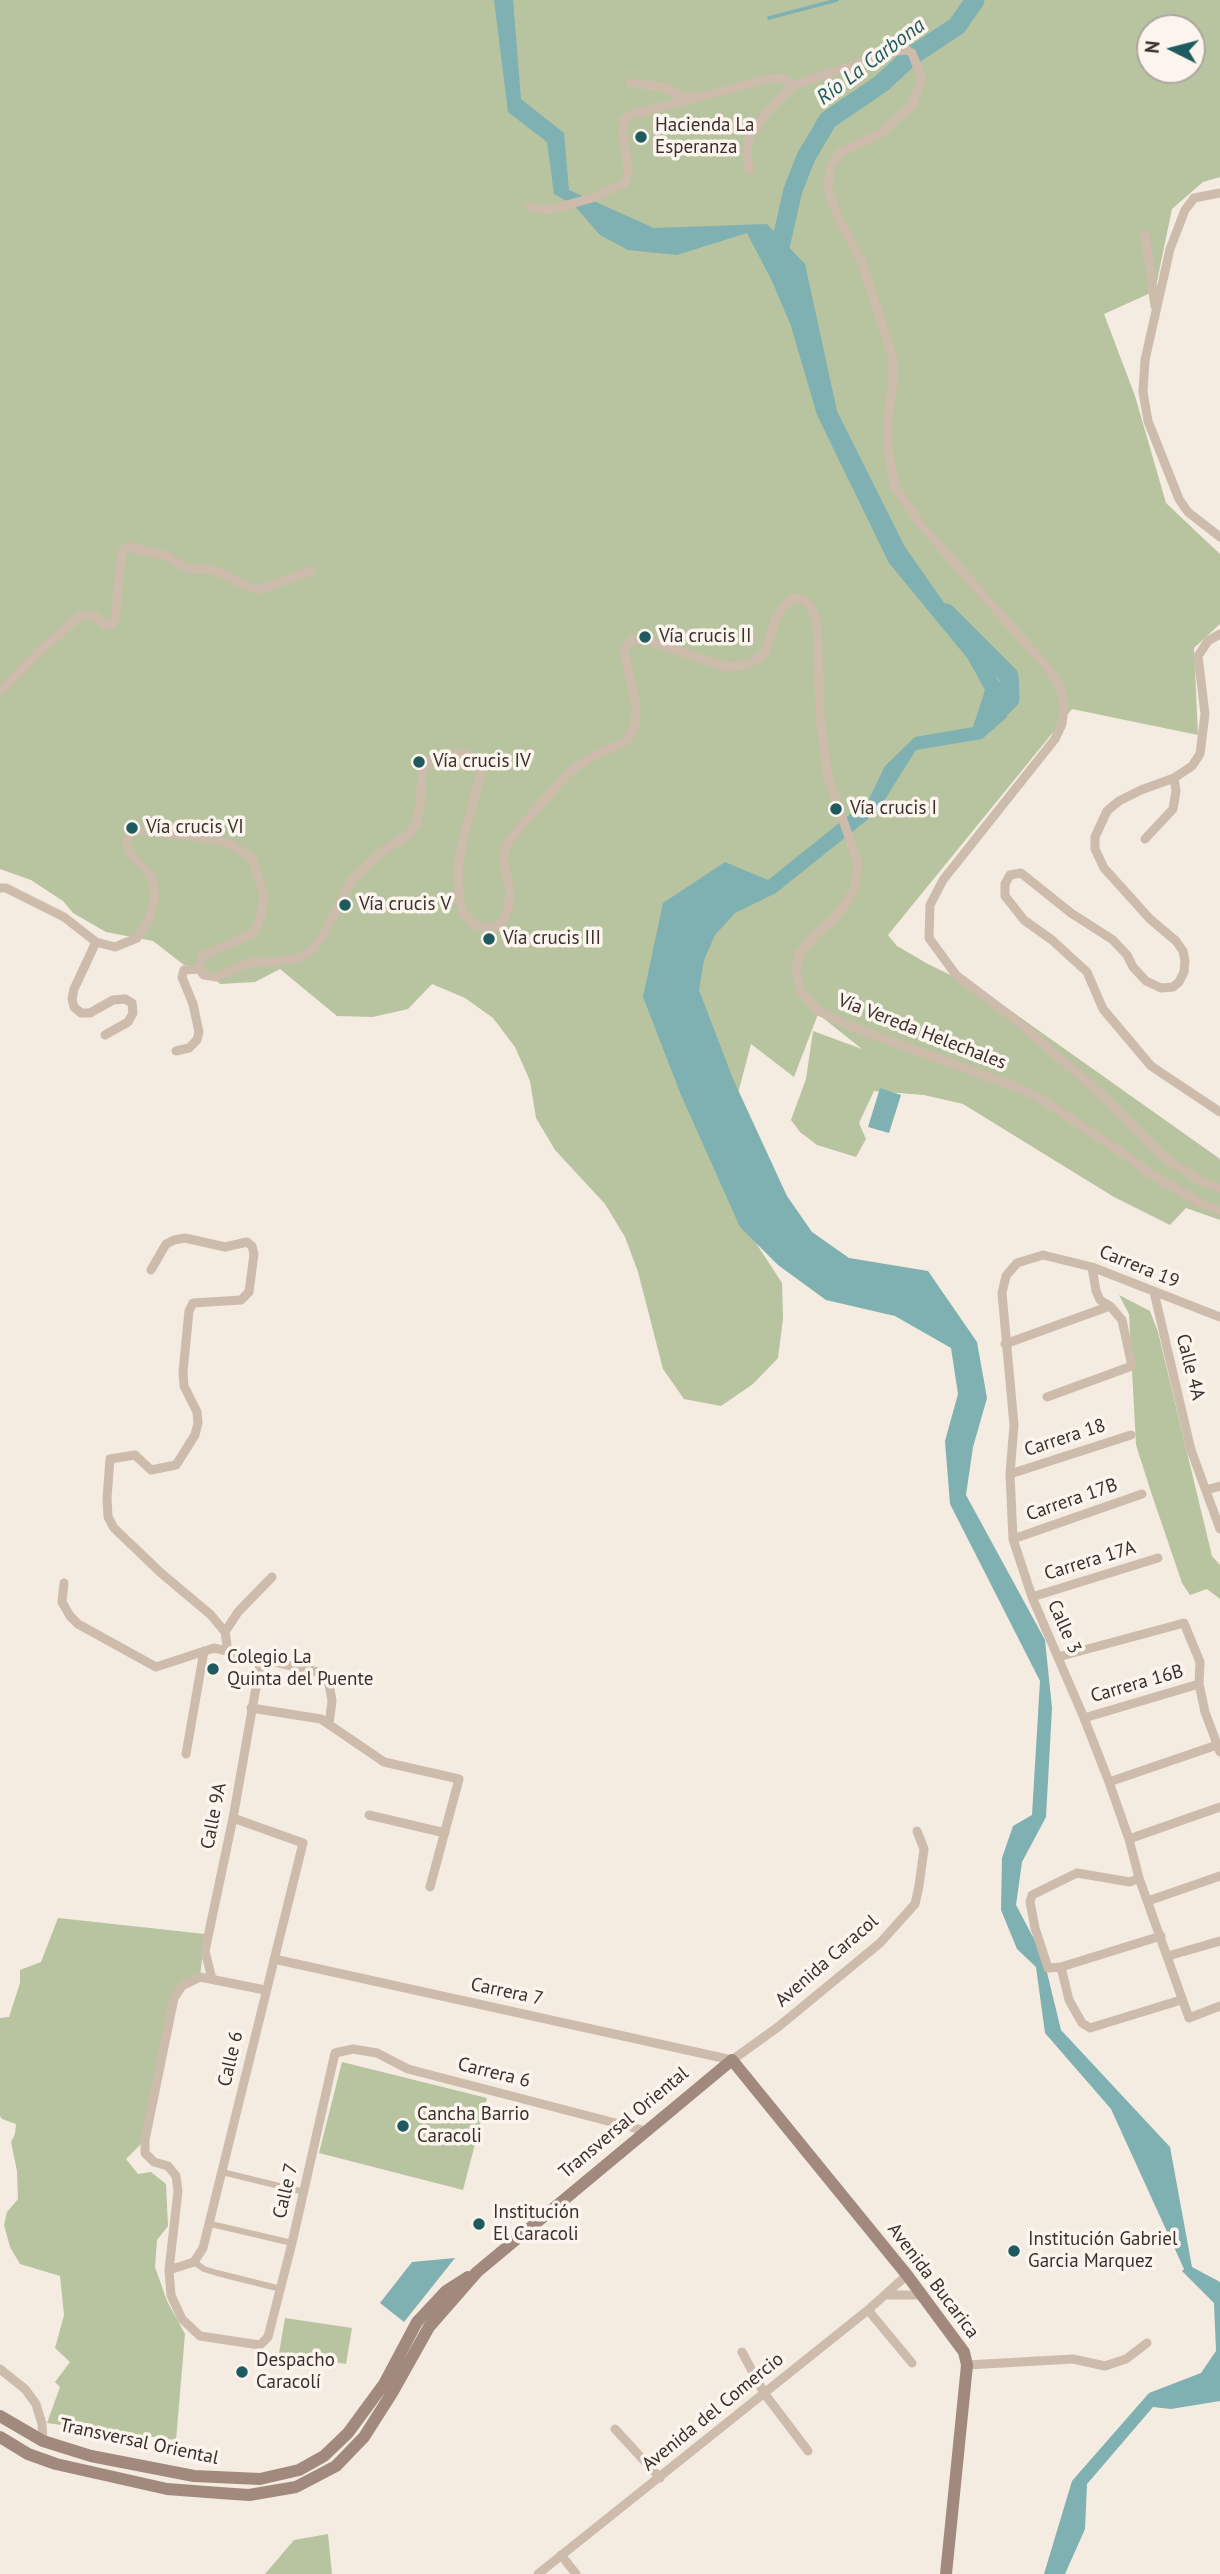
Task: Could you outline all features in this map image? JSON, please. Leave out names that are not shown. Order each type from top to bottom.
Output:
[{"type":"main road","name":"Transversal Oriental","points":[[0,2416],[43,2441],[91,2456],[194,2476],[260,2479],[299,2470],[324,2456],[348,2432],[384,2384],[417,2322],[446,2291],[477,2272],[732,2060]]},
{"type":"main road","name":"Avenida Bucarica","points":[[732,2060],[907,2275],[964,2352],[967,2365],[946,2574]]},
{"type":"main road","name":"Transversal Oriental","points":[[0,2437],[28,2454],[56,2464],[167,2489],[249,2495],[296,2487],[336,2466],[364,2437],[393,2393],[429,2327],[477,2272]]},
{"type":"street","points":[[749,170],[749,138],[767,112],[794,85],[897,51],[907,50],[912,53],[922,79],[912,105],[881,133],[840,153],[830,167],[828,189],[837,215],[861,260],[892,358],[888,449],[895,487],[922,526],[1052,673],[1061,690],[1064,707],[1062,724],[1055,739],[943,880],[930,905],[929,937],[956,975],[1013,1018],[1100,1093],[1165,1158],[1202,1182],[1220,1188]]},
{"type":"street","points":[[530,207],[549,211],[618,188],[625,183],[628,170],[623,129],[624,120],[631,115],[768,79],[781,78],[794,85]]},
{"type":"street","points":[[631,83],[664,87],[680,96],[699,99]]},
{"type":"street","points":[[1220,193],[1194,198],[1185,210],[1170,249],[1144,360],[1143,376],[1148,421],[1179,499],[1188,512],[1220,537]]},
{"type":"street","points":[[1145,235],[1156,311]]},
{"type":"street","points":[[0,692],[39,652],[80,616],[93,615],[104,624],[111,625],[116,619],[122,551],[129,547],[167,556],[188,569],[211,569],[251,588],[261,589],[311,570]]},
{"type":"street","name":"Vía Vereda Helechales","points":[[200,969],[204,975],[216,976],[251,962],[276,962],[298,958],[312,951],[324,934],[352,880],[384,850],[408,835],[415,824],[420,808],[422,769],[430,760],[453,753],[467,754],[479,764],[481,774],[460,856],[458,899],[464,914],[476,926],[494,928],[503,921],[508,909],[510,894],[504,860],[505,848],[511,838],[569,772],[590,758],[626,741],[635,726],[636,705],[624,651],[629,641],[643,639],[726,667],[748,665],[765,653],[776,618],[783,607],[793,598],[802,599],[810,605],[817,621],[820,718],[828,777],[858,863],[855,887],[846,903],[800,953],[796,970],[801,992],[818,1011],[864,1032],[1038,1097],[1149,1173],[1202,1204],[1220,1210]]},
{"type":"street","points":[[1220,634],[1208,640],[1198,656],[1205,714],[1200,754],[1192,766],[1174,778],[1119,801],[1107,811],[1095,836],[1095,849],[1104,868],[1183,951],[1184,972],[1179,982],[1173,987],[1161,988],[1146,981],[1113,940],[1071,913],[1021,873],[1010,875],[1005,884],[1005,896],[1024,920],[1052,940],[1087,972],[1103,1009],[1151,1066],[1220,1112]]},
{"type":"street","points":[[1145,839],[1173,809],[1176,791],[1174,778]]},
{"type":"street","points":[[0,888],[6,888],[64,917],[96,942],[115,947],[137,938],[149,919],[155,897],[152,877],[130,853],[126,842],[129,834],[138,830],[207,838],[230,844],[252,858],[264,896],[261,917],[254,933],[202,956],[200,969],[184,970],[182,977],[193,1003],[199,1032],[197,1040],[189,1048],[176,1051]]},
{"type":"street","points":[[96,942],[74,989],[74,1007],[81,1013],[90,1013],[114,1000],[125,999],[132,1003],[133,1013],[128,1021],[104,1035]]},
{"type":"street","points":[[151,1270],[166,1244],[185,1238],[225,1247],[247,1242],[254,1254],[249,1292],[241,1300],[193,1303],[189,1311],[183,1372],[184,1386],[197,1412],[195,1435],[176,1465],[150,1470],[135,1455],[110,1459],[107,1498],[108,1517],[114,1528],[161,1573],[211,1615],[225,1632],[228,1652]]},
{"type":"street","name":"Carrera 19","points":[[1043,1255],[1092,1266],[1220,1317]]},
{"type":"street","name":"Calle 3","points":[[1043,1255],[1017,1263],[1006,1276],[1002,1293],[1014,1425],[1010,1474],[1013,1539],[1032,1597],[1109,1782],[1181,2000],[1189,2018],[1220,2006]]},
{"type":"street","points":[[1047,1397],[1132,1366],[1122,1321],[1110,1306],[1100,1300],[1092,1266]]},
{"type":"street","name":"Calle 4A","points":[[1154,1292],[1191,1450],[1220,1529]]},
{"type":"street","points":[[1005,1344],[1110,1306]]},
{"type":"street","name":"Carrera 18","points":[[1010,1474],[1131,1435]]},
{"type":"street","points":[[1206,1490],[1220,1486]]},
{"type":"street","name":"Carrera 17B","points":[[1013,1539],[1142,1494]]},
{"type":"street","name":"Carrera 17A","points":[[1032,1597],[1158,1558]]},
{"type":"street","points":[[225,1632],[238,1612],[272,1577]]},
{"type":"street","points":[[64,1583],[62,1602],[78,1624],[156,1667],[214,1648],[322,1673],[329,1684],[332,1701],[329,1724]]},
{"type":"street","points":[[1058,1657],[1184,1623],[1200,1662],[1199,1684],[1218,1749],[1109,1782]]},
{"type":"street","points":[[186,1754],[204,1651]]},
{"type":"street","name":"Calle 9A","points":[[212,1979],[205,1951],[233,1818],[261,1659]]},
{"type":"street","name":"Carrera 16B","points":[[1084,1718],[1199,1684]]},
{"type":"street","points":[[251,1708],[321,1719],[384,1762],[458,1779],[430,1887]]},
{"type":"street","points":[[1129,1839],[1220,1807]]},
{"type":"street","points":[[369,1815],[445,1833]]},
{"type":"street","name":"Calle 6","points":[[194,2262],[203,2248],[211,2224],[265,1990],[303,1843],[233,1818]]},
{"type":"street","name":"Avenida Caracol","points":[[732,2060],[880,1943],[915,1904],[924,1849],[917,1832]]},
{"type":"street","points":[[1139,1878],[1130,1882],[1077,1873],[1031,1895],[1035,1927],[1048,1968],[1061,1967],[1161,1936]]},
{"type":"street","points":[[1148,1901],[1220,1876]]},
{"type":"street","points":[[1168,1956],[1220,1941]]},
{"type":"street","name":"Carrera 7","points":[[274,1959],[732,2060]]},
{"type":"street","points":[[1061,1967],[1069,2000],[1082,2023],[1090,2028],[1181,2000]]},
{"type":"street","points":[[265,1990],[200,1977],[182,1986],[174,1998],[145,2140],[145,2153],[154,2162],[168,2166],[176,2176],[178,2191],[169,2270],[194,2262],[204,2269],[281,2290]]},
{"type":"street","name":"Carrera 6","points":[[335,2053],[353,2049],[377,2053],[408,2069],[646,2131]]},
{"type":"street","name":"Calle 7","points":[[169,2270],[172,2295],[182,2319],[200,2336],[260,2345],[268,2337],[335,2053]]},
{"type":"street","points":[[222,2172],[304,2192]]},
{"type":"street","points":[[211,2224],[292,2243]]},
{"type":"street","name":"Avenida del Comercio","points":[[538,2574],[868,2310],[907,2275]]},
{"type":"street","points":[[885,2295],[922,2295]]},
{"type":"street","points":[[868,2310],[912,2363]]},
{"type":"street","points":[[967,2365],[1073,2359],[1105,2366],[1126,2359],[1147,2343]]},
{"type":"street","points":[[742,2352],[764,2393],[808,2451]]},
{"type":"street","points":[[0,2369],[25,2389],[36,2404],[42,2424],[43,2441]]},
{"type":"street","points":[[615,2429],[660,2478]]},
{"type":"street","points":[[561,2555],[576,2574]]},
{"type":"green space","points":[[0,0],[1220,0],[1220,177],[1203,182],[1172,209],[1155,291],[1104,314],[1135,396],[1166,503],[1220,554],[1220,624],[1194,648],[1198,735],[1072,709],[888,935],[897,946],[983,991],[1220,1159],[1220,1220],[1186,1208],[1170,1225],[1114,1197],[963,1104],[924,1095],[874,1091],[859,1123],[866,1139],[856,1157],[817,1145],[800,1132],[791,1120],[806,1079],[813,1031],[862,1049],[818,1014],[794,1077],[751,1044],[731,1120],[743,1223],[782,1283],[783,1318],[778,1358],[753,1384],[721,1406],[684,1399],[663,1369],[638,1272],[625,1237],[605,1204],[555,1150],[536,1118],[530,1081],[515,1047],[493,1018],[465,998],[432,984],[408,1009],[373,1017],[337,1016],[280,969],[255,982],[220,984],[205,970],[184,965],[153,941],[106,932],[73,913],[63,901],[31,880],[0,869]]},
{"type":"green space","points":[[1119,1295],[1150,1311],[1158,1332],[1212,1556],[1220,1565],[1220,1599],[1207,1589],[1190,1595],[1182,1583],[1151,1492],[1136,1445],[1129,1314]]},
{"type":"green space","points":[[58,1918],[205,1934],[200,1977],[174,1998],[145,2140],[126,2159],[138,2174],[151,2172],[166,2184],[168,2226],[157,2240],[155,2267],[167,2301],[185,2334],[176,2440],[47,2423],[60,2387],[55,2382],[70,2362],[55,2348],[64,2315],[60,2276],[20,2264],[10,2247],[4,2225],[7,2212],[18,2199],[17,2171],[11,2142],[16,2124],[0,2116],[0,2018],[9,2017],[20,1983],[20,1970],[41,1962]]},
{"type":"green space","name":"Cancha Barrio Caracoli","points":[[342,2062],[487,2098],[463,2190],[319,2153]]},
{"type":"green space","points":[[285,2318],[352,2328],[346,2364],[279,2353]]},
{"type":"green space","points":[[328,2534],[332,2574],[265,2574],[294,2540]]},
{"type":"water","points":[[494,0],[513,0],[521,99],[564,133],[569,190],[654,228],[767,224],[805,264],[837,411],[905,547],[1003,687],[1007,717],[982,739],[916,750],[877,812],[776,893],[735,913],[715,935],[704,960],[699,990],[733,1079],[787,1196],[812,1232],[849,1258],[928,1271],[977,1342],[987,1398],[973,1447],[966,1495],[1045,1640],[1052,1708],[1046,1817],[1022,1862],[1016,1905],[1043,1956],[1061,2030],[1170,2147],[1192,2267],[1220,2282],[1220,2401],[1171,2409],[1153,2407],[1087,2484],[1085,2529],[1065,2574],[1044,2574],[1072,2481],[1149,2393],[1201,2373],[1216,2351],[1214,2303],[1182,2271],[1184,2269],[1111,2109],[1045,2033],[1036,1967],[1017,1949],[1001,1910],[1002,1858],[1013,1826],[1032,1815],[1040,1681],[950,1504],[945,1441],[958,1394],[951,1348],[895,1316],[826,1300],[778,1265],[740,1227],[681,1095],[643,997],[663,903],[725,862],[768,880],[869,799],[885,766],[915,737],[973,727],[985,690],[968,659],[889,563],[817,415],[791,326],[747,233],[677,255],[628,250],[600,235],[574,205],[554,194],[547,142],[508,112]]},
{"type":"water","points":[[880,1088],[901,1095],[889,1133],[868,1127]]},
{"type":"water","points":[[455,2258],[404,2322],[380,2303],[412,2262]]},
{"type":"waterway","points":[[769,18],[837,0]]},
{"type":"waterway","name":"Río La Carbona","points":[[780,247],[793,190],[806,157],[828,120],[882,83],[910,57],[957,26],[975,0]]},
{"type":"waterway","points":[[946,613],[1009,676],[1010,699],[987,722]]},
{"type":"place","name":"Hacienda La Esperanza","points":[[641,137]]},
{"type":"place","name":"Vía crucis II","points":[[645,637]]},
{"type":"place","name":"Vía crucis IV","points":[[419,762]]},
{"type":"place","name":"Vía crucis I","points":[[836,809]]},
{"type":"place","name":"Vía crucis VI","points":[[132,828]]},
{"type":"place","name":"Vía crucis V","points":[[345,905]]},
{"type":"place","name":"Vía crucis III","points":[[489,939]]},
{"type":"place","name":"Colegio La Quinta del Puente","points":[[213,1669]]},
{"type":"place","name":"Cancha Barrio Caracoli","points":[[403,2126]]},
{"type":"place","name":"Institución El Caracoli","points":[[479,2224]]},
{"type":"place","name":"Institución Gabriel Garcia Marquez","points":[[1014,2251]]},
{"type":"place","name":"Despacho Caracolí","points":[[242,2372]]}]
